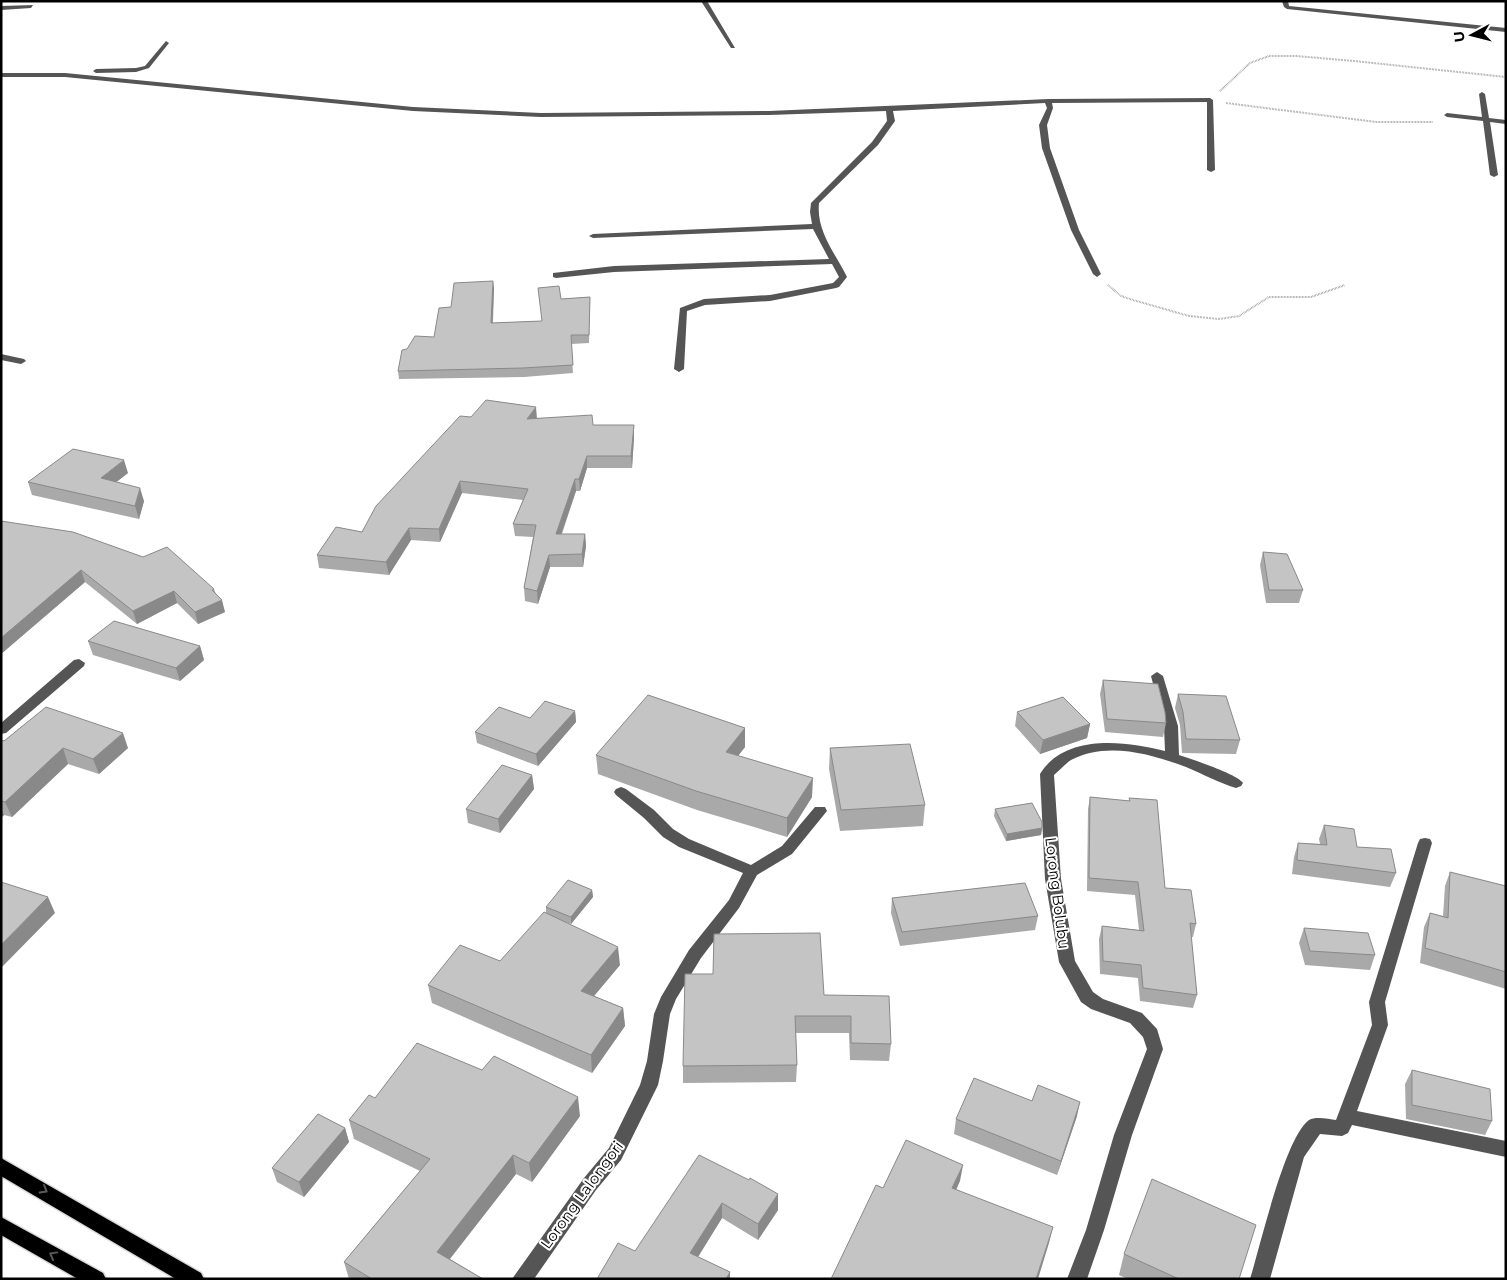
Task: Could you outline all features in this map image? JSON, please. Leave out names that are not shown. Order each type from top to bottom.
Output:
[{"type":"main road","points":[[1,1166],[194,1279]]},
{"type":"main road","points":[[1,1225],[96,1279]]},
{"type":"street","points":[[704,1],[733,47]]},
{"type":"street","points":[[1285,1],[1287,7],[1506,30]]},
{"type":"street","points":[[1,4],[30,3]]},
{"type":"street","points":[[1,8],[30,3]]},
{"type":"street","points":[[1,76],[143,68],[150,64],[166,43]]},
{"type":"street","points":[[44,75],[172,84],[413,109],[488,113],[621,114],[889,109],[1048,101],[1210,100],[1211,170]]},
{"type":"street","points":[[1482,94],[1494,175]]},
{"type":"street","points":[[1048,101],[1050,108],[1043,125],[1046,148],[1076,230],[1097,274]]},
{"type":"street","points":[[679,369],[683,310],[704,302],[770,298],[836,285],[842,277],[836,261],[815,226],[813,208],[815,202],[857,163],[883,134],[891,121],[889,109]]},
{"type":"street","points":[[1447,115],[1506,122]]},
{"type":"street","points":[[592,236],[815,226]]},
{"type":"street","points":[[556,275],[642,268],[836,261]]},
{"type":"street","points":[[1,356],[21,361]]},
{"type":"street","points":[[1,730],[79,663]]},
{"type":"street","points":[[1157,676],[1171,726],[1172,757]]},
{"type":"street","name":"Lorong Bolubu","points":[[1077,1279],[1095,1230],[1123,1136],[1155,1050],[1151,1034],[1136,1018],[1097,1004],[1087,998],[1067,962],[1053,879],[1046,792],[1047,774],[1056,763],[1089,749],[1126,747],[1151,750],[1236,783]]},
{"type":"street","points":[[621,792],[649,814],[668,833],[684,843],[752,871],[787,850],[820,812]]},
{"type":"street","points":[[1260,1279],[1296,1154],[1315,1126],[1342,1128],[1380,1026],[1377,1002],[1425,843]]},
{"type":"street","name":"Lorong Lalongori","points":[[522,1279],[590,1184],[615,1154],[649,1085],[655,1061],[662,1014],[669,997],[695,954],[734,904],[752,871]]},
{"type":"street","points":[[1346,1116],[1506,1149]]},
{"type":"path","points":[[1210,100],[1250,63],[1268,56],[1344,60],[1506,77]]},
{"type":"path","points":[[1210,100],[1376,122],[1436,122],[1447,115]]},
{"type":"path","points":[[1097,274],[1117,293],[1133,300],[1189,316],[1219,319],[1239,316],[1269,297],[1311,297],[1345,285]]},
{"type":"building","points":[[493,281],[491,323],[542,321],[538,288],[559,286],[561,299],[590,297],[589,335],[571,335],[573,365],[398,371],[402,350],[407,349],[415,336],[434,337],[439,308],[451,307],[454,283]]},
{"type":"building","points":[[486,400],[536,407],[527,419],[592,415],[593,425],[634,425],[631,456],[587,456],[579,479],[575,479],[556,534],[585,534],[582,554],[549,555],[537,591],[524,588],[536,525],[513,524],[528,489],[460,481],[439,529],[409,528],[386,562],[317,555],[336,527],[362,532],[376,506],[460,416],[471,417]]},
{"type":"building","points":[[73,449],[124,460],[101,478],[140,488],[135,506],[28,482]]},
{"type":"building","points":[[1,521],[73,532],[143,557],[167,547],[214,589],[212,590],[222,600],[195,612],[174,591],[133,611],[81,570],[1,638]]},
{"type":"building","points":[[1263,552],[1287,554],[1303,590],[1269,590]]},
{"type":"building","points":[[114,621],[200,646],[176,668],[88,641]]},
{"type":"building","points":[[1103,680],[1158,684],[1166,723],[1107,719]]},
{"type":"building","points":[[1178,694],[1226,696],[1240,740],[1186,739],[1183,712]]},
{"type":"building","points":[[648,695],[745,728],[726,752],[813,778],[787,818],[696,791],[596,755]]},
{"type":"building","points":[[1063,697],[1090,724],[1043,740],[1017,712]]},
{"type":"building","points":[[545,701],[575,711],[536,754],[475,732],[499,707],[530,718]]},
{"type":"building","points":[[46,707],[123,733],[93,759],[63,748],[5,802],[1,801],[1,740],[4,741]]},
{"type":"building","points":[[910,744],[925,805],[841,810],[830,748]]},
{"type":"building","points":[[502,765],[532,775],[498,819],[466,809]]},
{"type":"building","points":[[1090,797],[1130,801],[1129,798],[1157,800],[1165,888],[1191,890],[1196,924],[1190,923],[1197,995],[1143,988],[1141,965],[1103,961],[1102,926],[1144,931],[1138,882],[1089,878]]},
{"type":"building","points":[[1032,803],[1042,822],[1042,828],[1007,834],[995,809]]},
{"type":"building","points":[[1324,825],[1354,829],[1357,847],[1391,849],[1396,873],[1297,860],[1298,843],[1327,845]]},
{"type":"building","points":[[1450,872],[1506,886],[1506,972],[1425,948],[1430,913],[1448,918]]},
{"type":"building","points":[[568,880],[592,890],[571,917],[546,907]]},
{"type":"building","points":[[1,882],[48,897],[1,945]]},
{"type":"building","points":[[1025,883],[1038,916],[902,932],[892,898]]},
{"type":"building","points":[[544,912],[618,947],[581,991],[623,1008],[591,1055],[428,985],[460,945],[500,961]]},
{"type":"building","points":[[1304,928],[1368,933],[1375,955],[1310,951]]},
{"type":"building","points":[[820,933],[824,995],[889,996],[891,1044],[851,1043],[851,1016],[795,1016],[797,1065],[683,1066],[685,974],[713,974],[714,934]]},
{"type":"building","points":[[417,1043],[482,1070],[494,1056],[578,1097],[529,1163],[513,1155],[437,1252],[483,1279],[372,1279],[344,1262],[430,1159],[349,1120],[369,1095],[375,1098]]},
{"type":"building","points":[[1412,1070],[1490,1089],[1492,1121],[1412,1105]]},
{"type":"building","points":[[974,1078],[1032,1101],[1038,1085],[1080,1102],[1061,1161],[956,1119]]},
{"type":"building","points":[[318,1114],[345,1128],[299,1182],[272,1168]]},
{"type":"building","points":[[906,1140],[963,1165],[952,1188],[1053,1227],[1036,1279],[831,1279],[876,1185],[883,1188]]},
{"type":"building","points":[[699,1155],[749,1180],[750,1178],[778,1194],[758,1224],[722,1203],[690,1253],[730,1272],[726,1279],[597,1279],[618,1243],[635,1251]]},
{"type":"building","points":[[1152,1179],[1256,1225],[1239,1279],[1179,1279],[1124,1254]]}]
